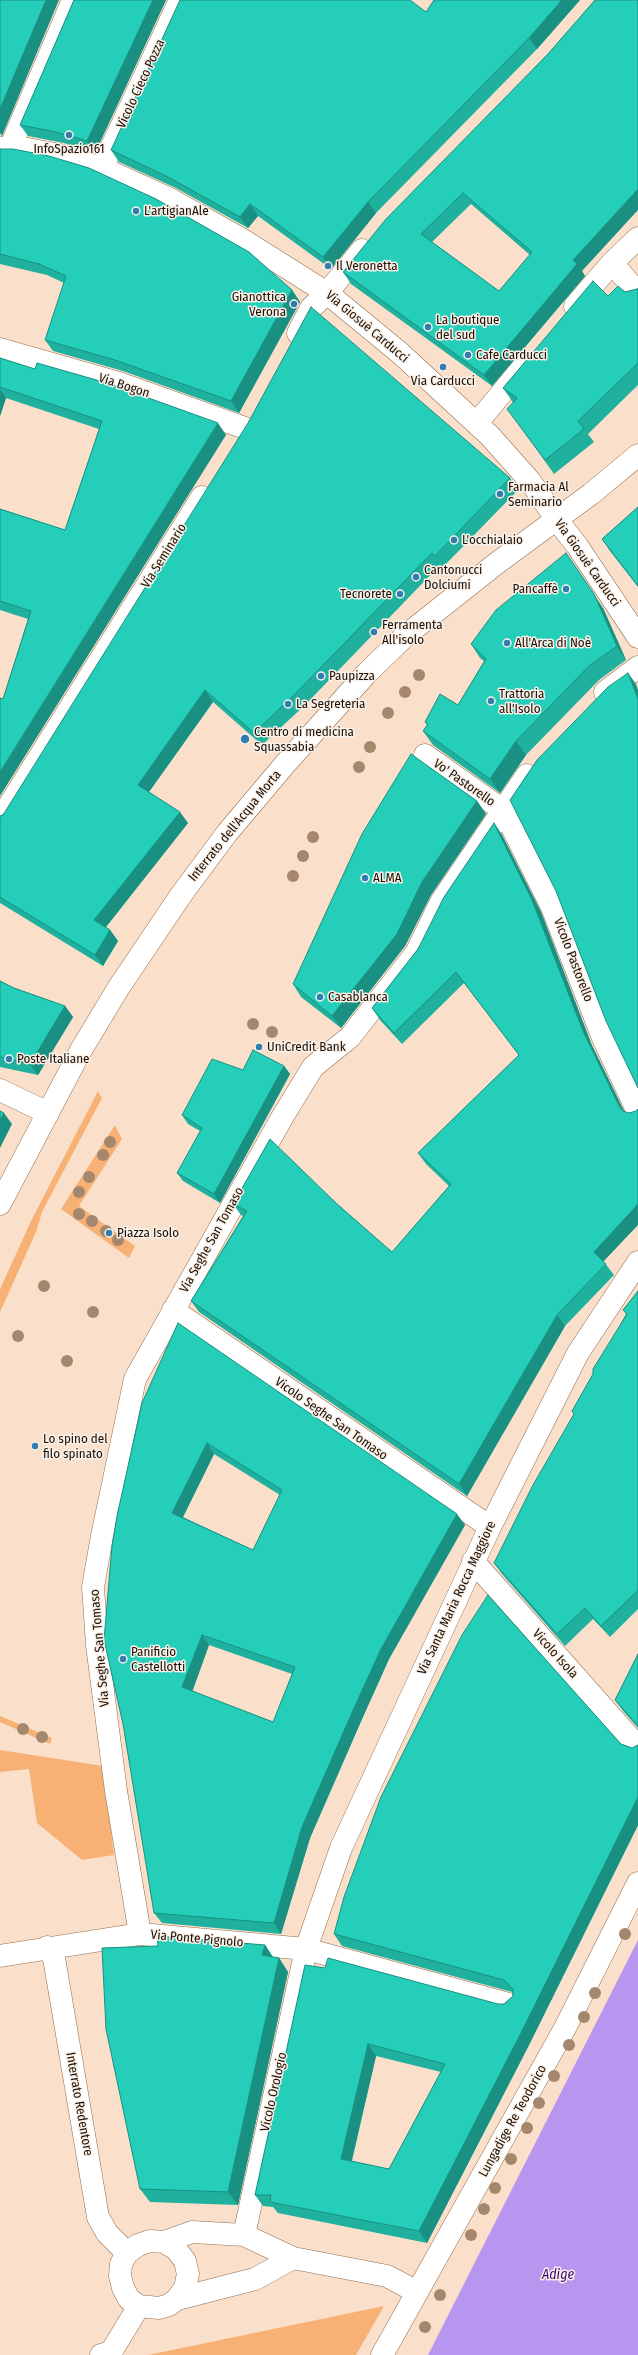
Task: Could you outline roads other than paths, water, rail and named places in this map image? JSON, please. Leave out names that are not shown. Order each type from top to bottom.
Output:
[{"type":"street","points":[[5,148],[73,0]]},
{"type":"street","name":"Vicolo Cieco Pozza","points":[[102,168],[180,0]]},
{"type":"street","name":"Via Giosuè Carducci","points":[[5,148],[22,148],[60,155],[102,168],[170,199],[243,240],[327,293],[400,353],[477,423],[530,481],[578,547],[638,637]]},
{"type":"street","points":[[289,348],[312,308],[327,293],[375,234]]},
{"type":"street","points":[[562,322],[612,263],[638,238]]},
{"type":"street","points":[[612,263],[638,293]]},
{"type":"street","name":"Via Bogon","points":[[0,349],[119,383],[245,428]]},
{"type":"street","points":[[477,423],[537,351]]},
{"type":"street","points":[[232,448],[256,408]]},
{"type":"street","name":"Interrato dell'Acqua Morta","points":[[0,1204],[48,1113],[111,1000],[152,936],[227,833],[286,763],[367,673],[405,636],[497,562],[557,520],[638,455]]},
{"type":"street","name":"Via Seminario","points":[[0,820],[211,482]]},
{"type":"street","points":[[592,705],[608,689],[638,667]]},
{"type":"street","name":"Vo' Pastorello","points":[[425,755],[504,811]]},
{"type":"street","name":"Via Seghe San Tomaso","points":[[140,1934],[116,1791],[97,1645],[93,1588],[102,1536],[135,1379],[313,1067],[350,1037],[416,953],[440,902],[540,759]]},
{"type":"street","name":"Vicolo Pastorello","points":[[504,811],[552,907],[603,1038],[638,1112]]},
{"type":"street","points":[[0,1090],[48,1113]]},
{"type":"street","name":"Via Santa Maria Rocca Maggiore","points":[[306,1949],[341,1848],[473,1560],[578,1353],[638,1262]]},
{"type":"street","name":"Vicolo Seghe San Tomaso","points":[[173,1310],[490,1527]]},
{"type":"street","name":"Vicolo Isola","points":[[473,1560],[638,1746]]},
{"type":"street","name":"Lungadige Re Teodorico","points":[[382,2355],[565,2028],[638,1883]]},
{"type":"street","name":"Via Ponte Pignolo","points":[[0,1956],[47,1947],[140,1934],[306,1949],[509,2004]]},
{"type":"street","name":"Interrato Redentore","points":[[47,1947],[54,1958],[98,2217],[107,2233],[127,2253]]},
{"type":"street","name":"Vicolo Orologio","points":[[244,2235],[306,1949]]},
{"type":"street","points":[[293,2258],[255,2279],[177,2299],[159,2308],[139,2306],[129,2298],[122,2288],[120,2276],[121,2264],[127,2253],[150,2241],[164,2242],[192,2232],[244,2235],[293,2258],[387,2276],[417,2292]]},
{"type":"street","points":[[164,2242],[176,2249],[185,2261],[188,2274],[185,2288],[177,2299]]},
{"type":"street","points":[[101,2355],[111,2352],[139,2306]]},
{"type":"water","name":"Adige","points":[[638,1940],[638,2355],[428,2355]]},
{"type":"place","name":"InfoSpazio161","points":[[69,135]]},
{"type":"place","name":"L'artigianAle","points":[[136,211]]},
{"type":"place","name":"Il Veronetta","points":[[328,266]]},
{"type":"place","name":"Gianottica Verona","points":[[294,304]]},
{"type":"place","name":"La boutique del sud","points":[[428,327]]},
{"type":"place","name":"Cafe Carducci","points":[[468,355]]},
{"type":"place","name":"Via Carducci","points":[[443,367]]},
{"type":"place","name":"Farmacia Al Seminario","points":[[500,494]]},
{"type":"place","name":"L'occhialaio","points":[[454,540]]},
{"type":"place","name":"Cantonucci Dolciumi","points":[[416,577]]},
{"type":"place","name":"Pancaffè","points":[[566,589]]},
{"type":"place","name":"Tecnorete","points":[[400,594]]},
{"type":"place","name":"Ferramenta All'isolo","points":[[374,632]]},
{"type":"place","name":"All'Arca di Noè","points":[[507,643]]},
{"type":"place","name":"Paupizza","points":[[321,676]]},
{"type":"place","name":"Trattoria all'Isolo","points":[[491,701]]},
{"type":"place","name":"La Segreteria","points":[[288,704]]},
{"type":"place","name":"Centro di medicina Squassabia","points":[[245,739]]},
{"type":"place","name":"ALMA","points":[[365,878]]},
{"type":"place","name":"Casablanca","points":[[320,997]]},
{"type":"place","name":"UniCredit Bank","points":[[259,1047]]},
{"type":"place","name":"Poste Italiane","points":[[9,1059]]},
{"type":"place","name":"Piazza Isolo","points":[[109,1233]]},
{"type":"place","name":"Lo spino del filo spinato","points":[[35,1446]]},
{"type":"place","name":"Panificio Castellotti","points":[[123,1659]]}]
